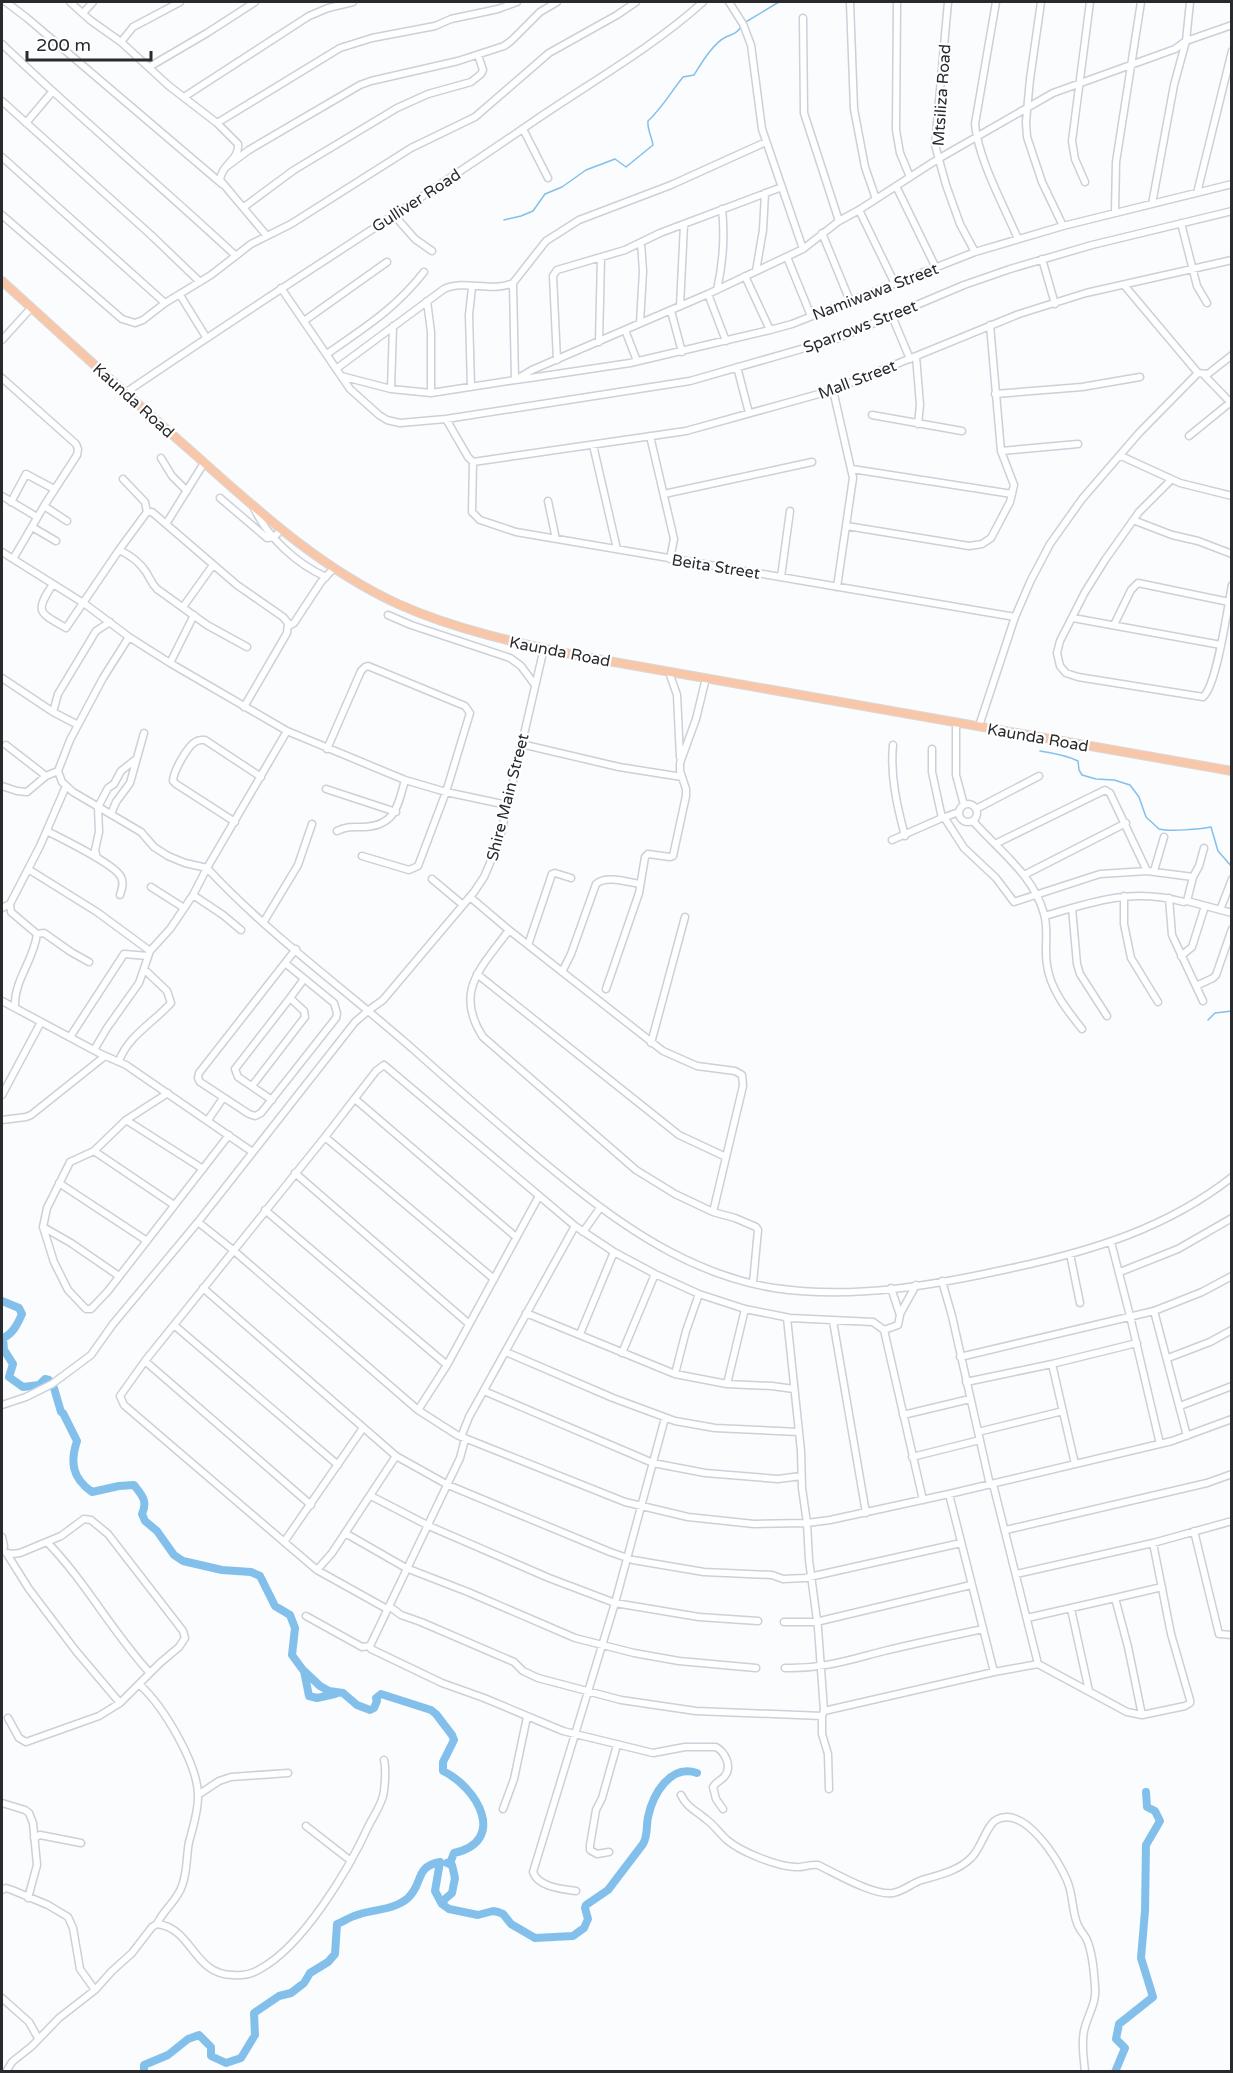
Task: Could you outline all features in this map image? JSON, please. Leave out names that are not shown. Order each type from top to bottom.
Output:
[{"type":"main road","name":"Kaunda Road","points":[[2,281],[254,508],[308,551],[396,603],[440,621],[499,639],[669,672],[1232,771]]},
{"type":"street","points":[[6,2],[222,184],[267,236]]},
{"type":"street","points":[[70,2],[217,123],[239,147],[237,154],[220,175],[222,184]]},
{"type":"street","points":[[83,13],[93,2]]},
{"type":"street","points":[[121,42],[133,27],[180,2]]},
{"type":"street","points":[[149,67],[255,2]]},
{"type":"street","points":[[184,97],[309,16],[328,8],[353,2]]},
{"type":"street","points":[[217,123],[340,48],[372,38],[435,26],[451,19],[498,9],[517,2]]},
{"type":"street","points":[[226,167],[249,150],[360,85],[478,55],[508,44],[540,12],[557,2]]},
{"type":"street","points":[[2,215],[122,320],[130,323],[139,322],[267,236],[291,224],[411,148],[475,117],[549,53],[636,2]]},
{"type":"street","name":"Gulliver Road","points":[[125,393],[393,214],[497,148],[669,31],[703,2]]},
{"type":"street","points":[[729,2],[743,24],[751,45],[762,129],[803,249]]},
{"type":"street","points":[[850,2],[854,109],[865,167],[876,199]]},
{"type":"street","points":[[897,2],[896,130],[900,153],[910,177]]},
{"type":"street","name":"Mtsiliza Road","points":[[948,2],[935,134],[938,159],[960,224],[975,252]]},
{"type":"street","points":[[996,2],[975,124],[976,137],[1018,239]]},
{"type":"street","points":[[1041,2],[1026,122],[1030,147],[1050,202],[1063,225]]},
{"type":"street","points":[[1085,182],[1072,150],[1090,2]]},
{"type":"street","points":[[1115,213],[1116,162],[1141,2]]},
{"type":"street","points":[[1152,204],[1174,85],[1186,42],[1190,2]]},
{"type":"street","points":[[803,18],[804,113],[839,221]]},
{"type":"street","points":[[513,283],[515,380],[803,249],[839,221],[938,159],[1053,93],[1175,49],[1186,42],[1232,25]]},
{"type":"street","points":[[2,44],[52,92],[192,214],[236,256]]},
{"type":"street","points":[[1197,193],[1232,51]]},
{"type":"street","points":[[244,207],[294,170],[397,108],[428,94],[471,82],[482,74],[483,70],[478,55]]},
{"type":"street","points":[[26,123],[52,92]]},
{"type":"street","points":[[2,100],[200,282]]},
{"type":"street","points":[[523,129],[548,177]]},
{"type":"street","points":[[336,369],[427,301],[451,286],[491,288],[513,283],[546,241],[579,220],[671,185],[766,142]]},
{"type":"street","points":[[2,157],[165,303]]},
{"type":"street","name":"Namiwawa Street","points":[[341,376],[409,393],[431,393],[682,352],[770,330],[975,252],[1063,225],[1232,184]]},
{"type":"street","points":[[896,186],[936,268]]},
{"type":"street","points":[[557,360],[554,274],[559,268],[641,243],[653,236],[782,187]]},
{"type":"street","points":[[756,271],[763,230],[765,193]]},
{"type":"street","points":[[717,290],[724,230],[722,209]]},
{"type":"street","points":[[859,210],[895,284]]},
{"type":"street","name":"Sparrows Street","points":[[281,288],[358,398],[387,420],[400,423],[446,419],[669,386],[836,339],[985,277],[1042,259],[1232,212]]},
{"type":"street","points":[[393,214],[415,239],[432,251]]},
{"type":"street","points":[[1181,223],[1197,286],[1207,303]]},
{"type":"street","points":[[680,306],[684,225]]},
{"type":"street","points":[[822,233],[850,301]]},
{"type":"street","points":[[640,323],[643,271],[641,243]]},
{"type":"street","points":[[599,342],[601,257]]},
{"type":"street","points":[[787,257],[811,316]]},
{"type":"street","points":[[1042,259],[1055,304]]},
{"type":"street","name":"Mall Street","points":[[473,462],[686,431],[833,390],[990,325],[1086,293],[1232,260]]},
{"type":"street","points":[[304,321],[387,262]]},
{"type":"street","points":[[327,354],[387,312],[404,297],[424,273]]},
{"type":"street","points":[[745,276],[770,330]]},
{"type":"street","points":[[1124,285],[1201,374],[1231,401],[1189,436]]},
{"type":"street","points":[[471,387],[469,315],[472,287]]},
{"type":"street","points":[[708,294],[726,341]]},
{"type":"street","points":[[180,296],[206,338]]},
{"type":"street","points":[[427,301],[431,332],[431,393]]},
{"type":"street","points":[[2,340],[31,308]]},
{"type":"street","points":[[671,311],[682,352]]},
{"type":"street","points":[[892,316],[913,357],[920,405],[918,424]]},
{"type":"street","points":[[847,526],[975,546],[991,538],[1012,495],[1014,481],[1001,451],[990,325]]},
{"type":"street","points":[[392,389],[393,326]]},
{"type":"street","points":[[625,330],[637,361]]},
{"type":"street","points":[[979,726],[1015,617],[1050,544],[1082,499],[1155,414],[1201,374],[1213,371],[1232,355]]},
{"type":"street","points":[[737,367],[749,413]]},
{"type":"street","points":[[995,394],[1082,387],[1140,377]]},
{"type":"street","points":[[2,378],[76,444],[78,449],[77,455],[13,559]]},
{"type":"street","points":[[833,390],[853,478],[837,587]]},
{"type":"street","points":[[872,416],[962,431]]},
{"type":"street","points":[[446,419],[473,462]]},
{"type":"street","points":[[650,436],[674,539],[670,559]]},
{"type":"street","points":[[1001,451],[1078,444]]},
{"type":"street","points":[[593,445],[617,549]]},
{"type":"street","points":[[1121,456],[1171,480],[1232,496]]},
{"type":"street","points":[[161,458],[172,476],[187,490]]},
{"type":"street","name":"Beita Street","points":[[473,462],[472,512],[475,517],[488,524],[516,532],[1015,617]]},
{"type":"street","points":[[664,494],[812,462]]},
{"type":"street","points":[[166,524],[204,463]]},
{"type":"street","points":[[852,469],[1012,495]]},
{"type":"street","points":[[11,502],[26,474],[54,489]]},
{"type":"street","points":[[53,584],[42,601],[42,611],[45,616],[66,628],[85,604],[119,550],[147,512],[145,502],[123,479]]},
{"type":"street","points":[[1171,480],[1133,520],[1090,583],[1060,641],[1058,658],[1062,670],[1078,677],[1203,697],[1207,694],[1213,676],[1232,585]]},
{"type":"street","points":[[2,496],[38,517]]},
{"type":"street","points":[[220,498],[267,538],[274,537],[281,530]]},
{"type":"street","points":[[548,501],[556,538]]},
{"type":"street","points":[[44,506],[67,521]]},
{"type":"street","points":[[245,519],[254,508],[258,518],[274,537],[312,570],[326,576]]},
{"type":"street","points":[[781,577],[790,511]]},
{"type":"street","points":[[147,512],[152,512],[213,565],[283,617],[289,626]]},
{"type":"street","points":[[1133,520],[1232,554]]},
{"type":"street","points":[[32,527],[56,541]]},
{"type":"street","points":[[119,550],[138,561],[149,575],[153,585],[207,626],[247,646]]},
{"type":"street","points":[[299,560],[308,551]]},
{"type":"street","points":[[308,551],[312,570]]},
{"type":"street","points":[[2,552],[85,604],[129,637],[170,663],[287,731],[405,780],[446,792],[507,805]]},
{"type":"street","points":[[183,607],[213,565]]},
{"type":"street","points":[[244,707],[289,626],[296,621],[326,576],[334,568]]},
{"type":"street","points":[[1114,625],[1131,590],[1138,583],[1229,602]]},
{"type":"street","points":[[170,663],[194,615]]},
{"type":"street","points":[[388,615],[510,658],[521,666],[536,685]]},
{"type":"street","points":[[1073,618],[1221,645]]},
{"type":"street","points":[[435,633],[440,621]]},
{"type":"street","points":[[53,711],[58,694],[96,631],[110,622]]},
{"type":"street","points":[[454,640],[457,627]]},
{"type":"street","points":[[2,786],[27,792],[46,776],[58,771],[78,725],[103,678],[129,637]]},
{"type":"street","name":"Shire Main Street","points":[[2,1405],[26,1397],[52,1384],[86,1360],[355,1022],[383,1000],[470,897],[484,877],[499,842],[544,648]]},
{"type":"street","points":[[327,749],[361,671],[365,667],[369,666],[465,706],[468,710],[470,717],[422,858],[414,869],[399,868],[362,856]]},
{"type":"street","points":[[606,989],[640,884],[645,856],[673,856],[687,796],[680,763],[677,695],[669,672]]},
{"type":"street","points":[[2,678],[78,725]]},
{"type":"street","points":[[680,763],[696,719],[706,678]]},
{"type":"street","points":[[892,840],[959,812],[963,805],[956,775],[956,722]]},
{"type":"street","points":[[94,1050],[134,992],[145,970],[149,953],[193,895],[287,731]]},
{"type":"street","points":[[111,814],[116,802],[129,786],[144,733]]},
{"type":"street","points":[[235,822],[176,784],[173,781],[174,772],[193,744],[201,739],[261,777]]},
{"type":"street","points":[[521,744],[619,767],[682,777]]},
{"type":"street","points":[[6,745],[46,776]]},
{"type":"street","points":[[893,745],[892,773],[897,807],[905,836]]},
{"type":"street","points":[[932,749],[932,771],[943,817],[964,848],[996,878],[1014,902],[1100,874],[1151,871],[1192,877]]},
{"type":"street","points":[[97,858],[95,850],[99,835],[98,807],[108,788],[114,784],[121,771],[135,760]]},
{"type":"street","points":[[58,771],[66,786],[141,832],[153,847],[168,856],[207,868],[263,923],[369,1010],[542,1162],[600,1208],[643,1237],[692,1263],[753,1283],[784,1289],[848,1292],[872,1292],[977,1276],[1111,1242],[1174,1216],[1196,1204],[1232,1177]]},
{"type":"street","points":[[976,809],[1039,776]]},
{"type":"street","points":[[337,831],[346,827],[378,825],[396,812],[405,780]]},
{"type":"street","points":[[2,909],[10,904],[47,831],[66,786]]},
{"type":"street","points":[[326,789],[396,812]]},
{"type":"street","points":[[995,844],[1105,790],[1110,793],[1151,871]]},
{"type":"street","points":[[963,805],[970,804],[976,809],[977,815],[972,821]]},
{"type":"street","points":[[959,812],[962,820],[972,821],[1024,875],[1036,895],[1045,916],[1047,966],[1052,983],[1063,1004],[1082,1029]]},
{"type":"street","points":[[1024,875],[1126,823]]},
{"type":"street","points":[[263,923],[298,865],[312,824]]},
{"type":"street","points":[[47,831],[113,868],[122,877],[120,896]]},
{"type":"street","points":[[1151,871],[1164,837]]},
{"type":"street","points":[[1187,901],[1192,877],[1204,848]]},
{"type":"street","points":[[28,869],[97,912],[149,953]]},
{"type":"street","points":[[528,945],[552,874],[571,878]]},
{"type":"street","points":[[432,879],[463,905]]},
{"type":"street","points":[[562,972],[596,884],[606,879],[640,884]]},
{"type":"street","points":[[1220,910],[1232,879]]},
{"type":"street","points":[[151,887],[184,908]]},
{"type":"street","points":[[193,895],[212,906],[241,930]]},
{"type":"street","points":[[1045,916],[1086,903],[1130,895],[1187,901],[1232,913]]},
{"type":"street","points":[[1124,896],[1124,924],[1131,958],[1158,1002]]},
{"type":"street","points":[[470,897],[651,1043],[678,1059],[697,1066],[735,1071],[741,1075],[743,1086],[713,1212]]},
{"type":"street","points":[[1169,898],[1172,935],[1203,1001]]},
{"type":"street","points":[[10,904],[12,912],[37,934],[44,933],[89,962]]},
{"type":"street","points":[[1181,956],[1192,947],[1205,906]]},
{"type":"street","points":[[1072,908],[1080,974],[1107,1016]]},
{"type":"street","points":[[651,1043],[685,916]]},
{"type":"street","points":[[1196,986],[1216,975],[1232,929]]},
{"type":"street","points":[[509,930],[477,974],[471,991],[470,1009],[477,1028],[491,1046],[636,1170],[675,1194],[713,1212],[756,1227],[758,1230],[753,1283]]},
{"type":"street","points":[[15,1006],[18,984],[30,959],[37,934]]},
{"type":"street","points":[[285,963],[334,1003],[337,1013],[336,1018],[272,1100],[261,1113],[255,1116],[200,1082],[199,1073],[285,963],[296,950]]},
{"type":"street","points":[[70,1037],[124,954],[149,953]]},
{"type":"street","points":[[119,1061],[135,1037],[171,1003],[167,992],[145,970]]},
{"type":"street","points":[[477,974],[680,1136],[726,1157]]},
{"type":"street","points":[[272,1100],[238,1077],[235,1072],[236,1066],[304,979]]},
{"type":"street","points":[[252,1086],[305,1017],[304,1011],[290,998]]},
{"type":"street","points":[[2,1001],[105,1056],[119,1061],[251,1151]]},
{"type":"street","points":[[2,1095],[41,1022]]},
{"type":"street","points":[[2,1120],[32,1115],[105,1056]]},
{"type":"street","points":[[923,1500],[884,1330],[873,1322],[787,1318],[745,1309],[699,1294],[655,1274],[614,1252],[575,1226],[384,1065],[376,1071],[233,1250],[120,1396],[122,1402],[317,1570],[410,1619],[514,1662],[523,1671],[538,1678],[588,1692],[696,1711],[823,1714],[994,1672],[1038,1664],[1127,1712],[1142,1715],[1185,1706],[1190,1703],[1190,1700],[1171,1634],[1153,1543]]},
{"type":"street","points":[[168,1093],[126,1120],[94,1151],[70,1162],[46,1208],[43,1227],[54,1262],[68,1290],[86,1309],[91,1309],[119,1276],[229,1135]]},
{"type":"street","points":[[208,1120],[223,1098]]},
{"type":"street","points":[[355,1099],[516,1237]]},
{"type":"street","points":[[126,1120],[203,1169]]},
{"type":"street","points":[[325,1137],[494,1279]]},
{"type":"street","points":[[94,1151],[174,1205]]},
{"type":"street","points":[[295,1173],[468,1323]]},
{"type":"street","points":[[59,1183],[147,1240]]},
{"type":"street","points":[[418,1410],[447,1365],[539,1196]]},
{"type":"street","points":[[583,1232],[600,1208]]},
{"type":"street","points":[[265,1210],[447,1365]]},
{"type":"street","points":[[1120,1272],[1178,1249],[1232,1218]]},
{"type":"street","points":[[198,1222],[418,1410],[463,1438],[640,1507],[711,1520],[754,1524],[807,1523],[866,1513],[1160,1444],[1232,1419]]},
{"type":"street","points":[[370,1646],[460,1458],[469,1417],[575,1226]]},
{"type":"street","points":[[43,1227],[119,1276]]},
{"type":"street","points":[[1111,1242],[1160,1444]]},
{"type":"street","points":[[580,1334],[614,1252]]},
{"type":"street","points":[[1070,1254],[1080,1303]]},
{"type":"street","points":[[622,1353],[655,1274]]},
{"type":"street","points":[[960,1357],[1154,1311],[1202,1292],[1232,1276]]},
{"type":"street","points":[[942,1281],[1038,1664]]},
{"type":"street","points":[[884,1330],[898,1325],[900,1315],[916,1285]]},
{"type":"street","points":[[203,1288],[396,1456],[448,1485],[626,1558],[704,1572],[772,1575],[783,1579],[811,1578],[961,1543]]},
{"type":"street","points":[[891,1288],[900,1315]]},
{"type":"street","points":[[675,1374],[686,1331],[699,1294]]},
{"type":"street","points":[[727,1384],[745,1309]]},
{"type":"street","points":[[1154,1311],[1187,1436]]},
{"type":"street","points":[[526,1313],[675,1374],[727,1384],[794,1389]]},
{"type":"street","points":[[787,1318],[820,1666],[822,1734],[828,1754],[829,1789]]},
{"type":"street","points":[[833,1321],[866,1513]]},
{"type":"street","points":[[174,1324],[338,1465]]},
{"type":"street","points":[[1168,1358],[1210,1342],[1232,1330]]},
{"type":"street","points":[[966,1382],[1137,1343]]},
{"type":"street","points":[[506,1352],[665,1418],[715,1428],[799,1432]]},
{"type":"street","points":[[145,1361],[310,1504]]},
{"type":"street","points":[[1052,1364],[1075,1464]]},
{"type":"street","points":[[1179,1406],[1232,1386]]},
{"type":"street","points":[[484,1391],[653,1463],[709,1473],[778,1479],[801,1476]]},
{"type":"street","points":[[903,1415],[970,1399]]},
{"type":"street","points":[[978,1432],[1063,1411]]},
{"type":"street","points":[[576,1891],[552,1887],[534,1876],[533,1872],[615,1603],[665,1418]]},
{"type":"street","points":[[284,1542],[363,1428]]},
{"type":"street","points":[[912,1457],[980,1440]]},
{"type":"street","points":[[317,1570],[371,1496],[396,1456]]},
{"type":"street","points":[[1006,1530],[1207,1483],[1232,1474]]},
{"type":"street","points":[[949,1494],[994,1672]]},
{"type":"street","points":[[371,1496],[429,1526],[558,1582],[615,1603],[699,1617],[758,1621]]},
{"type":"street","points":[[4,1552],[20,1553],[68,1532],[87,1519],[108,1534],[185,1638],[179,1647],[140,1685],[120,1703],[99,1716],[29,1742],[19,1738],[8,1718]]},
{"type":"street","points":[[1016,1574],[1153,1543],[1232,1521]]},
{"type":"street","points":[[1194,1531],[1219,1634],[1232,1635]]},
{"type":"street","points":[[345,1533],[406,1568],[468,1592],[555,1631],[602,1646],[679,1661],[756,1668]]},
{"type":"street","points":[[2,1537],[4,1552],[29,1589],[76,1651],[120,1703]]},
{"type":"street","points":[[47,1542],[69,1567],[125,1644],[150,1673]]},
{"type":"street","points":[[784,1622],[816,1622],[971,1585]]},
{"type":"street","points":[[1026,1618],[1162,1587]]},
{"type":"street","points":[[1115,1598],[1142,1715]]},
{"type":"street","points":[[1071,1609],[1089,1691]]},
{"type":"street","points":[[306,1616],[362,1647],[370,1646]]},
{"type":"street","points":[[785,1668],[846,1662],[896,1648],[983,1629]]},
{"type":"street","points":[[370,1646],[370,1649],[377,1653],[442,1683],[574,1734],[653,1753],[685,1747],[719,1748],[725,1755],[728,1769],[726,1775],[713,1787],[716,1799],[723,1809]]},
{"type":"street","points":[[6,2072],[12,2062],[32,2046],[59,2018],[84,2001],[132,1953],[152,1927],[157,1924],[182,1886],[188,1866],[189,1845],[194,1828],[198,1795],[189,1760],[179,1739],[149,1694],[140,1685]]},
{"type":"street","points":[[503,1809],[514,1779],[527,1717]]},
{"type":"street","points":[[609,1852],[597,1854],[590,1850],[590,1845],[596,1810],[602,1798],[617,1745]]},
{"type":"street","points":[[157,1924],[178,1934],[212,1971],[223,1975],[252,1973],[264,1967],[292,1943],[327,1900],[351,1861],[379,1807],[384,1791],[384,1760]]},
{"type":"street","points":[[198,1795],[219,1781],[231,1777],[288,1773]]},
{"type":"street","points":[[681,1795],[691,1809],[739,1847],[774,1863],[796,1868],[809,1864],[818,1865],[880,1893],[895,1893],[922,1880],[939,1877],[968,1861],[977,1852],[992,1824],[997,1820],[1011,1818],[1024,1824],[1040,1837],[1066,1880],[1079,1930],[1086,1938],[1090,1950],[1095,1999],[1083,2038],[1085,2072]]},
{"type":"street","points":[[2,1803],[29,1813],[33,1823],[37,1865],[28,1898]]},
{"type":"street","points":[[306,1826],[327,1840],[351,1861]]},
{"type":"street","points":[[34,1838],[40,1835],[81,1842]]},
{"type":"street","points":[[2,1890],[9,1889],[48,1905],[68,1917],[73,1928],[80,1969],[95,1990]]},
{"type":"street","points":[[2,1998],[29,2022],[38,2038]]},
{"type":"waterway","points":[[744,23],[779,2]]},
{"type":"waterway","points":[[504,220],[533,211],[545,194],[562,187],[586,170],[615,159],[626,167],[653,145],[648,121],[683,77],[694,75],[716,44],[741,27]]},
{"type":"waterway","points":[[1040,751],[1078,761],[1082,775],[1130,785],[1139,797],[1146,817],[1159,829],[1211,827],[1218,851],[1232,867]]},
{"type":"waterway","points":[[1208,1020],[1215,1013],[1232,1011]]},
{"type":"waterway","points":[[2,1301],[19,1308],[22,1314],[12,1331],[3,1338],[4,1350],[13,1364],[9,1377],[23,1387],[39,1385],[45,1379],[49,1380],[54,1388],[61,1412],[77,1441],[74,1469],[85,1487],[92,1492],[134,1485],[143,1498],[142,1514],[145,1521],[157,1531],[174,1555],[183,1561],[222,1570],[251,1572],[260,1576],[275,1606],[290,1615],[295,1628],[292,1655],[303,1670],[320,1686],[329,1691],[343,1693],[357,1705],[370,1710],[374,1708],[376,1698],[381,1694],[431,1710],[436,1714],[454,1740],[443,1762],[443,1771],[467,1789],[476,1801],[483,1826],[480,1837],[470,1847],[454,1853],[450,1863]]},
{"type":"waterway","points":[[304,1671],[309,1696],[317,1698],[335,1694]]},
{"type":"waterway","points":[[144,2072],[144,2065],[168,2055],[188,2039],[199,2035],[211,2047],[211,2056],[226,2063],[241,2058],[255,2035],[254,2013],[279,1996],[291,1993],[304,1983],[310,1973],[328,1962],[335,1954],[337,1924],[352,1917],[389,1908],[402,1902],[413,1892],[423,1872],[432,1864],[440,1862],[435,1891],[442,1904],[449,1909],[478,1915],[498,1912],[503,1914],[511,1924],[535,1938],[573,1936],[584,1928],[588,1919],[586,1905],[608,1890],[643,1844],[650,1808],[664,1783],[679,1773],[687,1771],[697,1773]]},
{"type":"waterway","points":[[1115,2072],[1125,2048],[1116,2039],[1119,2024],[1153,1997],[1141,1958],[1145,1911],[1146,1845],[1160,1821],[1155,1811],[1147,1807],[1146,1792]]},
{"type":"waterway","points":[[442,1904],[452,1893],[455,1878],[452,1865],[447,1863]]}]
